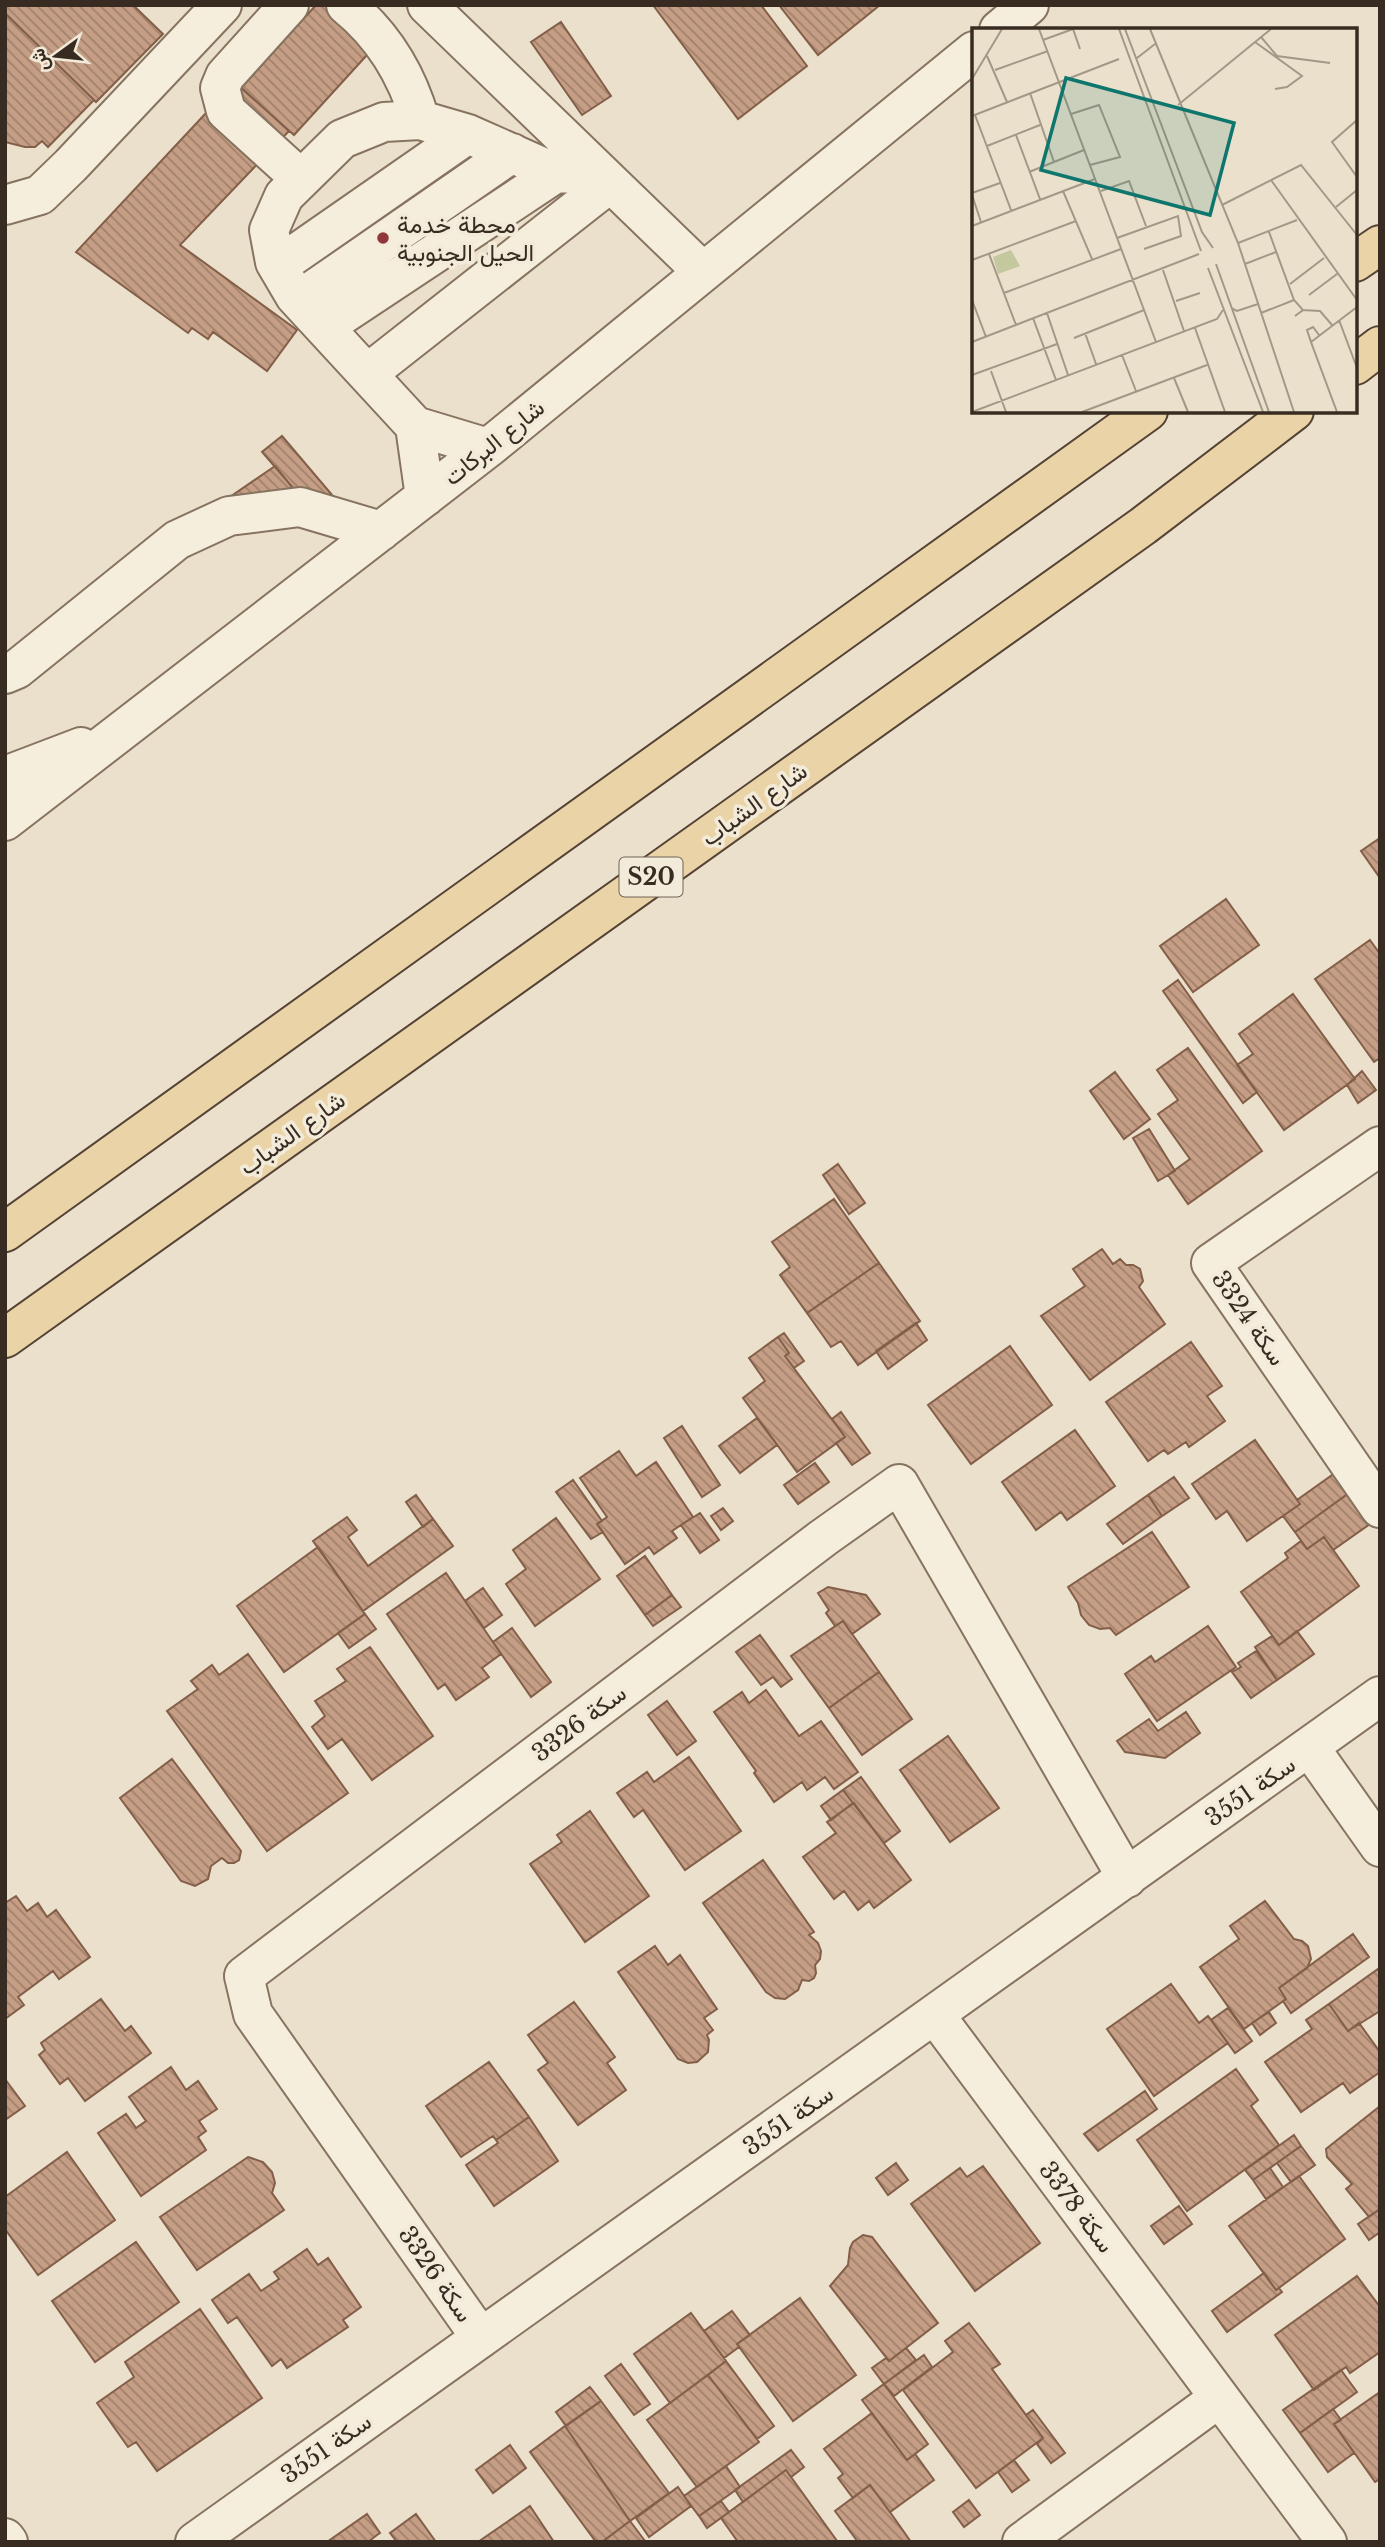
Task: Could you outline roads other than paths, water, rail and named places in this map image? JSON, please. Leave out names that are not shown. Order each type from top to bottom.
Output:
[{"type":"main road","points":[[1357,261],[1380,245]]},
{"type":"main road","points":[[1357,363],[1380,346]]},
{"type":"main road","points":[[5,1232],[1145,413]]},
{"type":"main road","name":"شارع الشباب","points":[[5,1338],[1132,534],[1291,413]]},
{"type":"street","points":[[5,205],[40,195],[71,166],[222,5]]},
{"type":"street","points":[[289,5],[225,75],[219,88],[226,111],[302,179]]},
{"type":"street","points":[[346,5],[360,17],[394,58],[411,92],[420,120]]},
{"type":"street","points":[[428,5],[703,272]]},
{"type":"street","points":[[1001,28],[1029,5]]},
{"type":"street","name":"شارع البركات","points":[[5,821],[488,448],[972,53]]},
{"type":"street","points":[[488,448],[415,426],[311,313],[275,262],[269,230],[284,196],[342,139],[384,122],[420,120],[468,134],[556,173],[603,176]]},
{"type":"street","points":[[278,266],[468,134]]},
{"type":"street","points":[[311,313],[512,153]]},
{"type":"street","points":[[311,313],[556,173]]},
{"type":"street","points":[[367,374],[603,176]]},
{"type":"street","points":[[415,426],[425,497]]},
{"type":"street","points":[[5,674],[17,669],[177,540],[229,516],[300,507],[381,531]]},
{"type":"street","points":[[5,776],[16,774],[125,729]]},
{"type":"street","name":"سكة 3324","points":[[1380,1146],[1211,1263],[1380,1508]]},
{"type":"street","name":"سكة 3326","points":[[481,2338],[253,2014],[244,1976],[823,1538],[899,1484],[1127,1878]]},
{"type":"street","name":"سكة 3551","points":[[195,2542],[1380,1696]]},
{"type":"street","points":[[1310,1748],[1380,1847]]},
{"type":"street","name":"سكة 3378","points":[[935,2015],[1327,2542]]},
{"type":"street","points":[[1022,2542],[1219,2398]]},
{"type":"place","name":"محطة خدمة الحيل الجنوبية","points":[[383,238]]}]
